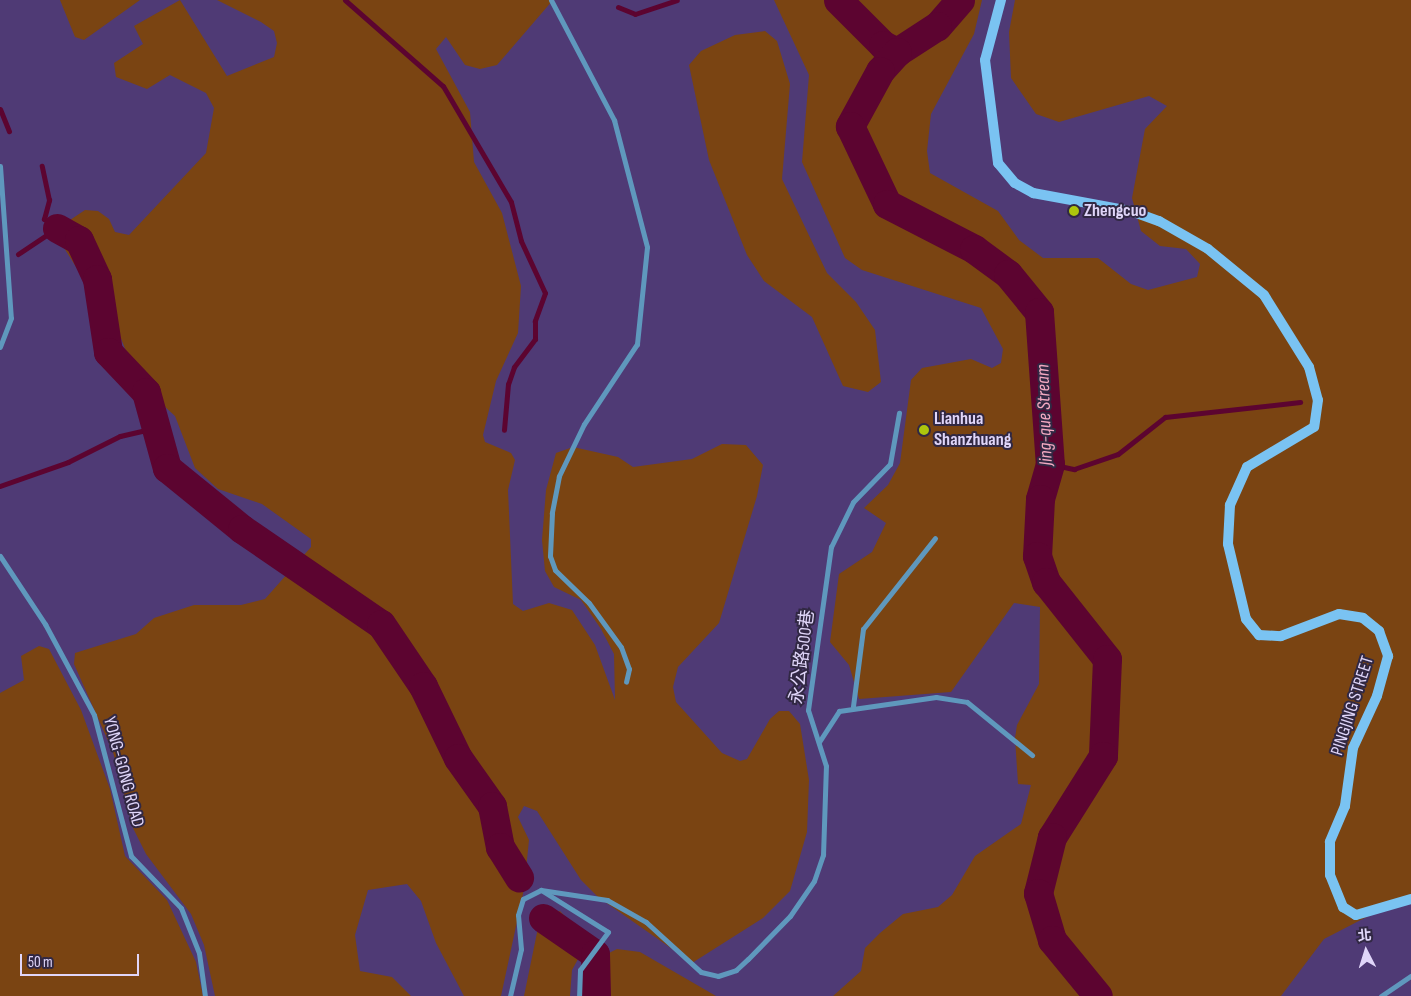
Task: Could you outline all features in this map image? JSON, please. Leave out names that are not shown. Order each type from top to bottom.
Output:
[{"type":"street","points":[[550,0],[614,120],[647,247],[637,344],[584,424],[559,476],[552,513],[550,556],[555,570],[589,603],[621,647],[629,669],[626,682]]},
{"type":"street","name":"PINGJING STREET","points":[[1001,0],[985,60],[997,154],[1004,169],[1034,193],[1131,211],[1160,221],[1208,250],[1264,296],[1309,367],[1318,400],[1314,427],[1247,467],[1230,505],[1228,544],[1246,619],[1259,635],[1281,636],[1339,614],[1363,618],[1379,630],[1388,656],[1377,696],[1353,748],[1345,806],[1330,842],[1330,875],[1343,907],[1356,915],[1411,899]]},
{"type":"street","points":[[0,166],[11,318],[0,347]]},
{"type":"street","name":"永公路500巷","points":[[541,890],[607,900],[646,922],[701,972],[718,976],[736,970],[790,916],[814,880],[823,855],[827,811],[826,766],[808,710],[831,547],[854,502],[890,464],[899,413]]},
{"type":"street","points":[[853,706],[863,629],[935,538]]},
{"type":"street","name":"YONG-GONG ROAD","points":[[0,556],[45,624],[94,715],[131,856],[181,908],[199,953],[205,996]]},
{"type":"street","points":[[819,743],[839,711],[853,706],[936,697],[967,702],[993,719],[1032,755]]},
{"type":"street","points":[[510,996],[521,948],[518,916],[523,899],[541,890],[608,932],[580,970],[579,996]]},
{"type":"street","points":[[1381,996],[1411,976]]},
{"type":"shaded area","points":[[60,0],[140,0],[84,40],[75,37]]},
{"type":"shaded area","points":[[180,0],[227,76],[274,57],[277,43],[274,31],[261,22],[217,0],[553,0],[497,65],[480,69],[465,65],[446,37],[436,49],[470,112],[474,162],[502,213],[521,286],[518,333],[496,381],[483,435],[485,442],[511,453],[515,460],[508,490],[513,604],[523,611],[549,603],[572,610],[595,645],[615,700],[614,654],[601,629],[581,600],[554,587],[545,571],[542,540],[546,490],[556,453],[573,447],[618,457],[633,467],[692,459],[722,444],[746,445],[763,465],[757,496],[719,623],[678,667],[673,687],[676,702],[722,753],[740,761],[747,759],[770,719],[779,711],[789,711],[800,724],[809,780],[807,832],[790,891],[763,918],[692,963],[598,897],[581,880],[537,811],[524,806],[518,817],[529,840],[524,889],[501,996],[464,996],[436,943],[421,901],[407,884],[368,890],[355,935],[360,971],[392,977],[411,996],[215,996],[204,945],[191,914],[146,854],[133,828],[113,752],[74,664],[75,653],[136,634],[154,618],[194,605],[241,605],[265,599],[311,547],[311,539],[262,504],[218,489],[195,468],[175,416],[139,383],[109,309],[88,286],[61,243],[70,220],[85,210],[98,211],[109,219],[115,232],[129,235],[206,153],[214,108],[206,93],[170,75],[147,89],[116,77],[114,63],[143,44],[134,26]]},
{"type":"shaded area","points":[[774,0],[982,0],[974,34],[931,114],[927,151],[930,173],[998,211],[1019,240],[1043,258],[1098,258],[1131,284],[1148,290],[1197,277],[1200,264],[1186,249],[1160,246],[1141,231],[1132,198],[1145,129],[1167,106],[1149,96],[1059,122],[1036,114],[1011,78],[1009,32],[1015,0],[1411,0],[1411,894],[1324,939],[1281,996],[833,996],[861,971],[865,948],[880,933],[903,914],[938,907],[952,895],[975,856],[1021,824],[1031,785],[1018,784],[1015,738],[1017,725],[1039,684],[1040,607],[1014,603],[951,692],[859,699],[849,665],[830,642],[839,574],[872,552],[886,523],[864,508],[888,485],[900,463],[911,380],[922,368],[971,359],[992,368],[1001,363],[1003,349],[981,308],[862,270],[845,258],[802,162],[809,75]]},
{"type":"shaded area","points":[[765,31],[777,41],[790,84],[782,179],[827,273],[856,302],[875,330],[881,382],[868,392],[843,386],[812,317],[764,281],[747,255],[709,160],[689,65],[701,51],[735,35]]},
{"type":"shaded area","points":[[39,646],[49,649],[81,710],[110,789],[125,856],[167,900],[196,962],[203,996],[0,996],[0,693],[24,680],[21,656]]},
{"type":"shaded area","points":[[560,911],[588,941],[572,970],[570,996],[524,996],[539,923]]},
{"type":"shaded area","points":[[617,949],[640,952],[716,996],[595,996],[594,970],[601,957]]},
{"type":"waterway","points":[[345,0],[443,86],[511,202],[521,241],[545,293],[535,321],[535,339],[514,367],[508,384],[504,430]]},
{"type":"waterway","points":[[618,7],[635,14],[677,0]]},
{"type":"waterway","points":[[838,0],[883,45],[897,52]]},
{"type":"waterway","name":"Jing-que Stream","points":[[960,0],[937,26],[897,52],[880,71],[850,126],[887,204],[974,249],[1008,274],[1039,312],[1050,464],[1040,499],[1037,556],[1046,582],[1107,659],[1103,756],[1052,837],[1038,893],[1052,940],[1098,996]]},
{"type":"waterway","points":[[0,109],[9,131]]},
{"type":"waterway","points":[[18,254],[57,228],[44,219],[49,200],[42,166]]},
{"type":"waterway","points":[[57,228],[79,240],[97,279],[108,352],[146,392],[167,468],[242,529],[381,624],[423,686],[458,758],[492,806],[500,847],[519,878]]},
{"type":"waterway","points":[[1050,464],[1074,469],[1118,454],[1165,417],[1300,402]]},
{"type":"waterway","points":[[0,486],[68,462],[120,436],[159,427]]},
{"type":"waterway","points":[[543,918],[595,954],[596,996]]},
{"type":"place","name":"Zhengcuo","points":[[1074,211]]},
{"type":"place","name":"Lianhua Shanzhuang","points":[[924,430]]}]
